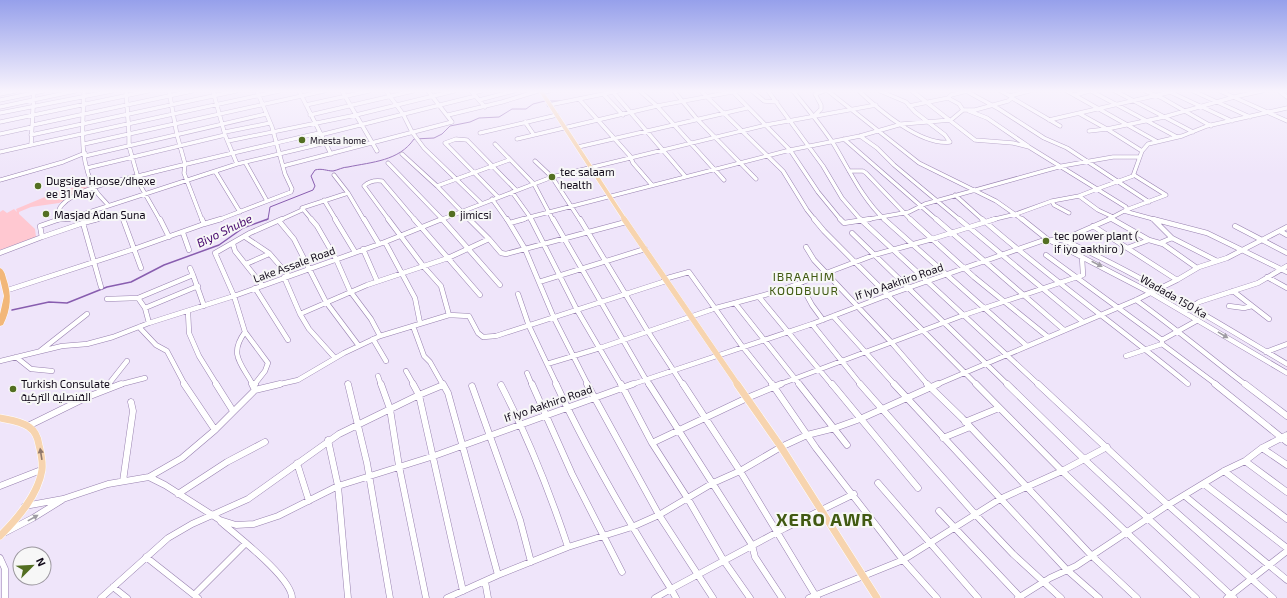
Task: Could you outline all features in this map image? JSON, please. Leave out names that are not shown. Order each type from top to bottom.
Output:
[{"type":"highway","points":[[0,270],[8,290],[7,303],[0,323]]},
{"type":"main road","points":[[560,119],[590,168],[665,280],[781,447],[877,598]]},
{"type":"main road","points":[[0,418],[12,420],[28,426],[38,438],[42,459],[42,470],[32,496],[1,535]]},
{"type":"street","points":[[0,122],[15,119]]},
{"type":"street","points":[[31,145],[33,119]]},
{"type":"street","points":[[0,134],[62,119]]},
{"type":"street","points":[[83,119],[84,144],[87,168],[94,188],[108,205]]},
{"type":"street","points":[[31,135],[106,119]]},
{"type":"street","points":[[128,119],[129,146],[140,185],[146,193],[169,237]]},
{"type":"street","points":[[0,152],[151,119]]},
{"type":"street","points":[[174,119],[177,135],[185,164],[184,173],[204,224]]},
{"type":"street","points":[[84,144],[200,119]]},
{"type":"street","points":[[221,119],[237,164]]},
{"type":"street","points":[[0,180],[63,162],[85,154],[129,146],[244,119]]},
{"type":"street","points":[[8,290],[183,233],[291,192],[292,189],[285,174],[268,119]]},
{"type":"street","points":[[312,119],[331,154]]},
{"type":"street","points":[[228,142],[335,119]]},
{"type":"street","points":[[359,119],[377,151]]},
{"type":"street","points":[[60,219],[58,215],[59,210],[63,204],[94,188],[185,164],[383,119]]},
{"type":"street","points":[[405,119],[412,132],[422,145],[481,203]]},
{"type":"street","points":[[283,166],[452,122],[450,119]]},
{"type":"street","points":[[480,133],[539,119]]},
{"type":"street","points":[[517,139],[597,119],[630,156],[630,159],[652,186]]},
{"type":"street","points":[[638,119],[685,176]]},
{"type":"street","points":[[668,119],[724,180]]},
{"type":"street","points":[[578,147],[698,119],[756,179]]},
{"type":"street","points":[[730,119],[783,171],[807,210],[824,231],[1062,471],[1196,598]]},
{"type":"street","points":[[759,119],[790,150],[818,192],[842,222],[848,224],[881,216],[903,213],[955,194],[1012,181],[1060,166],[1113,158],[1139,157]]},
{"type":"street","name":"Lake Assale Road","points":[[0,361],[62,346],[87,344],[113,337],[149,323],[234,296],[286,276],[385,242],[443,220],[481,203],[552,177],[766,125],[799,119]]},
{"type":"street","points":[[815,119],[832,142],[865,197],[881,216],[1027,346]]},
{"type":"street","name":"Wadada 150 Ka","points":[[863,119],[919,163],[996,201],[1016,214],[1049,240],[1151,293],[1287,373]]},
{"type":"street","points":[[895,119],[938,143],[943,145],[950,142],[943,132],[925,119]]},
{"type":"street","points":[[989,119],[1012,133],[1029,147],[1122,204],[1127,208],[1125,211]]},
{"type":"street","points":[[1013,119],[1044,138],[1070,149],[1149,202]]},
{"type":"street","points":[[1049,120],[1055,119]]},
{"type":"street","points":[[1089,119],[1142,151]]},
{"type":"street","points":[[1116,119],[1156,141]]},
{"type":"street","points":[[1089,131],[1107,129],[1151,119]]},
{"type":"street","points":[[1168,119],[1194,132]]},
{"type":"street","points":[[1198,119],[1211,126]]},
{"type":"street","points":[[1228,119],[1232,121]]},
{"type":"street","points":[[1134,175],[1139,157],[1148,144],[1240,119]]},
{"type":"street","points":[[510,223],[740,162],[807,146],[860,136],[902,124],[951,120],[975,140],[1013,143],[1029,147]]},
{"type":"street","points":[[1049,120],[1060,126]]},
{"type":"street","points":[[1144,120],[1177,137]]},
{"type":"street","points":[[789,121],[842,198],[863,221],[1168,505],[1273,598]]},
{"type":"street","points":[[87,168],[180,146],[270,122]]},
{"type":"street","points":[[525,122],[534,135]]},
{"type":"street","points":[[65,128],[65,138]]},
{"type":"street","points":[[860,136],[877,148],[894,165],[1083,322]]},
{"type":"street","points":[[498,197],[445,143],[452,139],[460,138],[467,140],[514,191],[530,217],[577,310],[623,388],[652,443],[688,499],[724,561],[750,598]]},
{"type":"street","points":[[844,139],[1064,330]]},
{"type":"street","points":[[42,236],[40,226],[60,219],[68,219],[237,164],[325,143]]},
{"type":"street","points":[[495,144],[534,184],[564,239],[646,380],[752,545],[755,556],[782,598]]},
{"type":"street","points":[[402,154],[437,186],[504,254],[626,222]]},
{"type":"street","points":[[437,186],[509,160]]},
{"type":"street","points":[[535,161],[552,177],[572,206],[624,294],[740,471],[778,532],[814,597],[862,575],[903,560],[1000,499],[1062,471],[1107,447]]},
{"type":"street","points":[[245,162],[267,201]]},
{"type":"street","points":[[388,163],[443,220],[500,285]]},
{"type":"street","points":[[849,171],[863,170],[903,213],[965,269],[1002,302],[1048,337]]},
{"type":"street","points":[[215,171],[240,212]]},
{"type":"street","points":[[334,175],[348,193],[379,244]]},
{"type":"street","points":[[547,364],[600,348],[647,330],[716,308],[759,297],[874,255],[913,245],[985,221],[1016,214],[1052,201],[1078,196],[1134,175]]},
{"type":"street","points":[[1062,240],[1125,211],[1165,196],[1166,194],[1134,175]]},
{"type":"street","points":[[449,315],[441,286],[424,267],[364,185],[376,180],[382,181],[480,295]]},
{"type":"street","points":[[25,506],[63,499],[108,484],[149,477],[182,458],[215,430],[254,388],[265,371],[268,363],[245,332],[234,296],[215,252],[233,244],[250,233],[302,210],[302,208],[348,193]]},
{"type":"street","points":[[955,194],[1017,250],[1146,349],[1188,384]]},
{"type":"street","points":[[1078,196],[1098,210],[1150,240],[1160,243],[1197,268]]},
{"type":"street","points":[[492,199],[510,223],[525,249],[554,318],[594,398],[659,516],[712,598]]},
{"type":"street","points":[[324,200],[355,252]]},
{"type":"street","points":[[1052,201],[1054,205],[1069,213]]},
{"type":"street","points":[[302,210],[317,226],[336,259],[350,291],[371,319],[380,336]]},
{"type":"street","points":[[1125,211],[1206,233],[1287,272]]},
{"type":"street","points":[[0,253],[42,236],[115,214],[121,215],[127,227],[141,268]]},
{"type":"street","points":[[1154,220],[1172,238],[1217,261]]},
{"type":"street","points":[[279,221],[294,239],[326,302],[359,346]]},
{"type":"street","points":[[83,223],[101,287]]},
{"type":"street","points":[[1093,226],[1177,280]]},
{"type":"street","points":[[1235,226],[1287,254]]},
{"type":"street","points":[[447,598],[531,562],[602,536],[632,527],[659,516],[713,483],[740,471],[781,447],[807,435],[835,428],[860,419],[1136,300],[1160,289],[1197,268],[1227,258],[1287,227]]},
{"type":"street","points":[[1280,230],[1287,234]]},
{"type":"street","points":[[183,233],[189,250]]},
{"type":"street","points":[[852,233],[1084,459],[1230,597],[1287,550],[1204,484]]},
{"type":"street","points":[[245,237],[255,242],[279,261],[300,314],[310,329],[334,358]]},
{"type":"street","points":[[1160,243],[1172,238]]},
{"type":"street","points":[[300,314],[350,291],[424,267],[448,258],[489,239]]},
{"type":"street","name":"Wadada 150 Ka","points":[[1049,240],[1062,240],[1093,253],[1160,289],[1287,364]]},
{"type":"street","name":"If Iyo Aakhiro Road","points":[[149,477],[220,520],[236,525],[254,524],[278,516],[338,486],[434,456],[521,423],[742,346],[812,324],[888,295],[1049,240]]},
{"type":"street","points":[[1127,248],[1150,240]]},
{"type":"street","points":[[385,242],[415,298],[420,322]]},
{"type":"street","points":[[233,244],[235,251],[262,285]]},
{"type":"street","points":[[806,247],[814,260],[890,342],[930,388],[970,427],[1091,555],[1137,598]]},
{"type":"street","points":[[363,249],[377,281]]},
{"type":"street","points":[[539,282],[645,249]]},
{"type":"street","points":[[246,264],[269,254]]},
{"type":"street","points":[[1046,255],[1284,436],[1287,442]]},
{"type":"street","points":[[652,443],[747,398],[819,368],[946,323],[964,315],[1083,274],[1082,257]]},
{"type":"street","points":[[1184,312],[1199,302],[1258,283],[1280,268],[1287,266]]},
{"type":"street","points":[[190,268],[198,286],[204,306]]},
{"type":"street","points":[[254,388],[298,380],[334,358],[373,339],[413,326],[420,322],[449,315],[469,316],[478,333],[483,337],[496,336],[689,272],[742,346],[774,387],[807,435],[854,494],[903,560],[937,598]]},
{"type":"street","points":[[107,298],[138,298],[193,275]]},
{"type":"street","points":[[1267,277],[1287,288]]},
{"type":"street","points":[[800,283],[812,305],[823,320]]},
{"type":"street","points":[[145,308],[198,286]]},
{"type":"street","points":[[255,288],[288,340]]},
{"type":"street","points":[[1233,291],[1269,319]]},
{"type":"street","points":[[518,294],[529,326],[567,407],[632,527],[676,598]]},
{"type":"street","points":[[759,297],[918,488]]},
{"type":"street","points":[[138,298],[145,308],[149,323]]},
{"type":"street","points":[[1136,300],[1178,330],[1207,355],[1287,416]]},
{"type":"street","points":[[735,303],[765,339],[847,445]]},
{"type":"street","points":[[1229,306],[1244,308],[1252,306]]},
{"type":"street","points":[[188,311],[189,333],[200,356],[233,411]]},
{"type":"street","points":[[38,353],[88,314]]},
{"type":"street","points":[[833,316],[908,397],[942,438],[1066,569],[1099,598]]},
{"type":"street","points":[[1126,356],[1162,342],[1178,330],[1198,320]]},
{"type":"street","points":[[812,324],[840,360],[882,409],[975,514],[1060,598]]},
{"type":"street","points":[[413,326],[424,356],[430,362],[448,393],[461,445],[498,575]]},
{"type":"street","points":[[139,327],[156,345],[167,351],[186,387],[215,430]]},
{"type":"street","points":[[245,332],[237,344],[237,359],[254,388]]},
{"type":"street","points":[[373,339],[386,361]]},
{"type":"street","points":[[1266,352],[1287,344]]},
{"type":"street","points":[[16,357],[24,362],[29,368],[52,371]]},
{"type":"street","points":[[106,388],[127,361]]},
{"type":"street","points":[[406,371],[419,395],[434,456],[445,519],[463,591]]},
{"type":"street","points":[[527,373],[544,415],[602,536],[622,572]]},
{"type":"street","points":[[378,376],[390,409],[399,466],[426,598]]},
{"type":"street","points":[[28,426],[106,388],[123,382],[145,378]]},
{"type":"street","points":[[348,384],[359,424],[370,476],[390,598]]},
{"type":"street","points":[[101,598],[168,538],[192,524],[248,499],[328,440],[419,395],[443,385]]},
{"type":"street","points":[[472,386],[520,520],[531,562]]},
{"type":"street","points":[[501,386],[521,423],[546,482],[568,548]]},
{"type":"street","points":[[123,481],[133,412],[131,402]]},
{"type":"street","points":[[965,422],[999,408]]},
{"type":"street","points":[[942,438],[970,427]]},
{"type":"street","points":[[939,511],[1020,598],[1043,582],[1066,569],[1076,566],[1168,505],[1224,471],[1246,461],[1262,448],[1284,436]]},
{"type":"street","points":[[328,440],[338,486],[348,598]]},
{"type":"street","points":[[178,494],[227,462],[265,442]]},
{"type":"street","points":[[1262,448],[1287,465]]},
{"type":"street","points":[[1246,461],[1287,492]]},
{"type":"street","points":[[297,463],[309,501]]},
{"type":"street","points":[[0,486],[42,470]]},
{"type":"street","points":[[1224,471],[1287,519]]},
{"type":"street","points":[[878,483],[978,598]]},
{"type":"street","points":[[655,598],[699,576],[752,545],[854,494]]},
{"type":"street","points":[[1185,496],[1287,580]]},
{"type":"street","points":[[1,535],[33,518],[63,499]]},
{"type":"street","points":[[220,520],[270,564],[292,592],[292,598]]},
{"type":"street","points":[[146,557],[196,597],[246,543]]},
{"type":"street","points":[[0,558],[5,569],[5,598]]},
{"type":"street","points":[[485,581],[488,598]]},
{"type":"street","points":[[113,587],[126,598]]},
{"type":"shaded area","points":[[86,186],[89,188],[59,203],[31,207],[19,212],[19,214],[35,229],[36,237],[0,250],[0,212],[3,210],[7,213],[14,209],[17,212],[16,209],[64,189]]},
{"type":"waterway","name":"Biyo Shube","points":[[268,219],[270,207],[313,190],[315,186],[311,176],[315,170],[322,169],[333,171],[344,167],[366,164],[384,159],[401,152],[414,139],[434,138],[442,134],[450,126],[470,122],[477,119]]},
{"type":"waterway","name":"Biyo Shube","points":[[12,310],[49,302],[67,303],[107,287],[131,282],[164,265],[219,245],[243,228],[268,219]]},
{"type":"place","name":"Mnesta home","points":[[302,140]]},
{"type":"place","name":"tec salaam health","points":[[552,177]]},
{"type":"place","name":"Dugsiga Hoose/dhexe ee 31 May","points":[[38,186]]},
{"type":"place","name":"Masjad Adan Suna","points":[[46,214]]},
{"type":"place","name":"jimicsi","points":[[452,214]]},
{"type":"place","name":"tec power plant ( if iyo aakhiro )","points":[[1046,241]]},
{"type":"place","name":"Turkish Consulate القنصلية التركية","points":[[13,389]]},
{"type":"district","name":"IBRAAHIM KOODBUUR","points":[[804,283]]},
{"type":"district","name":"XERO AWR","points":[[825,519]]}]
